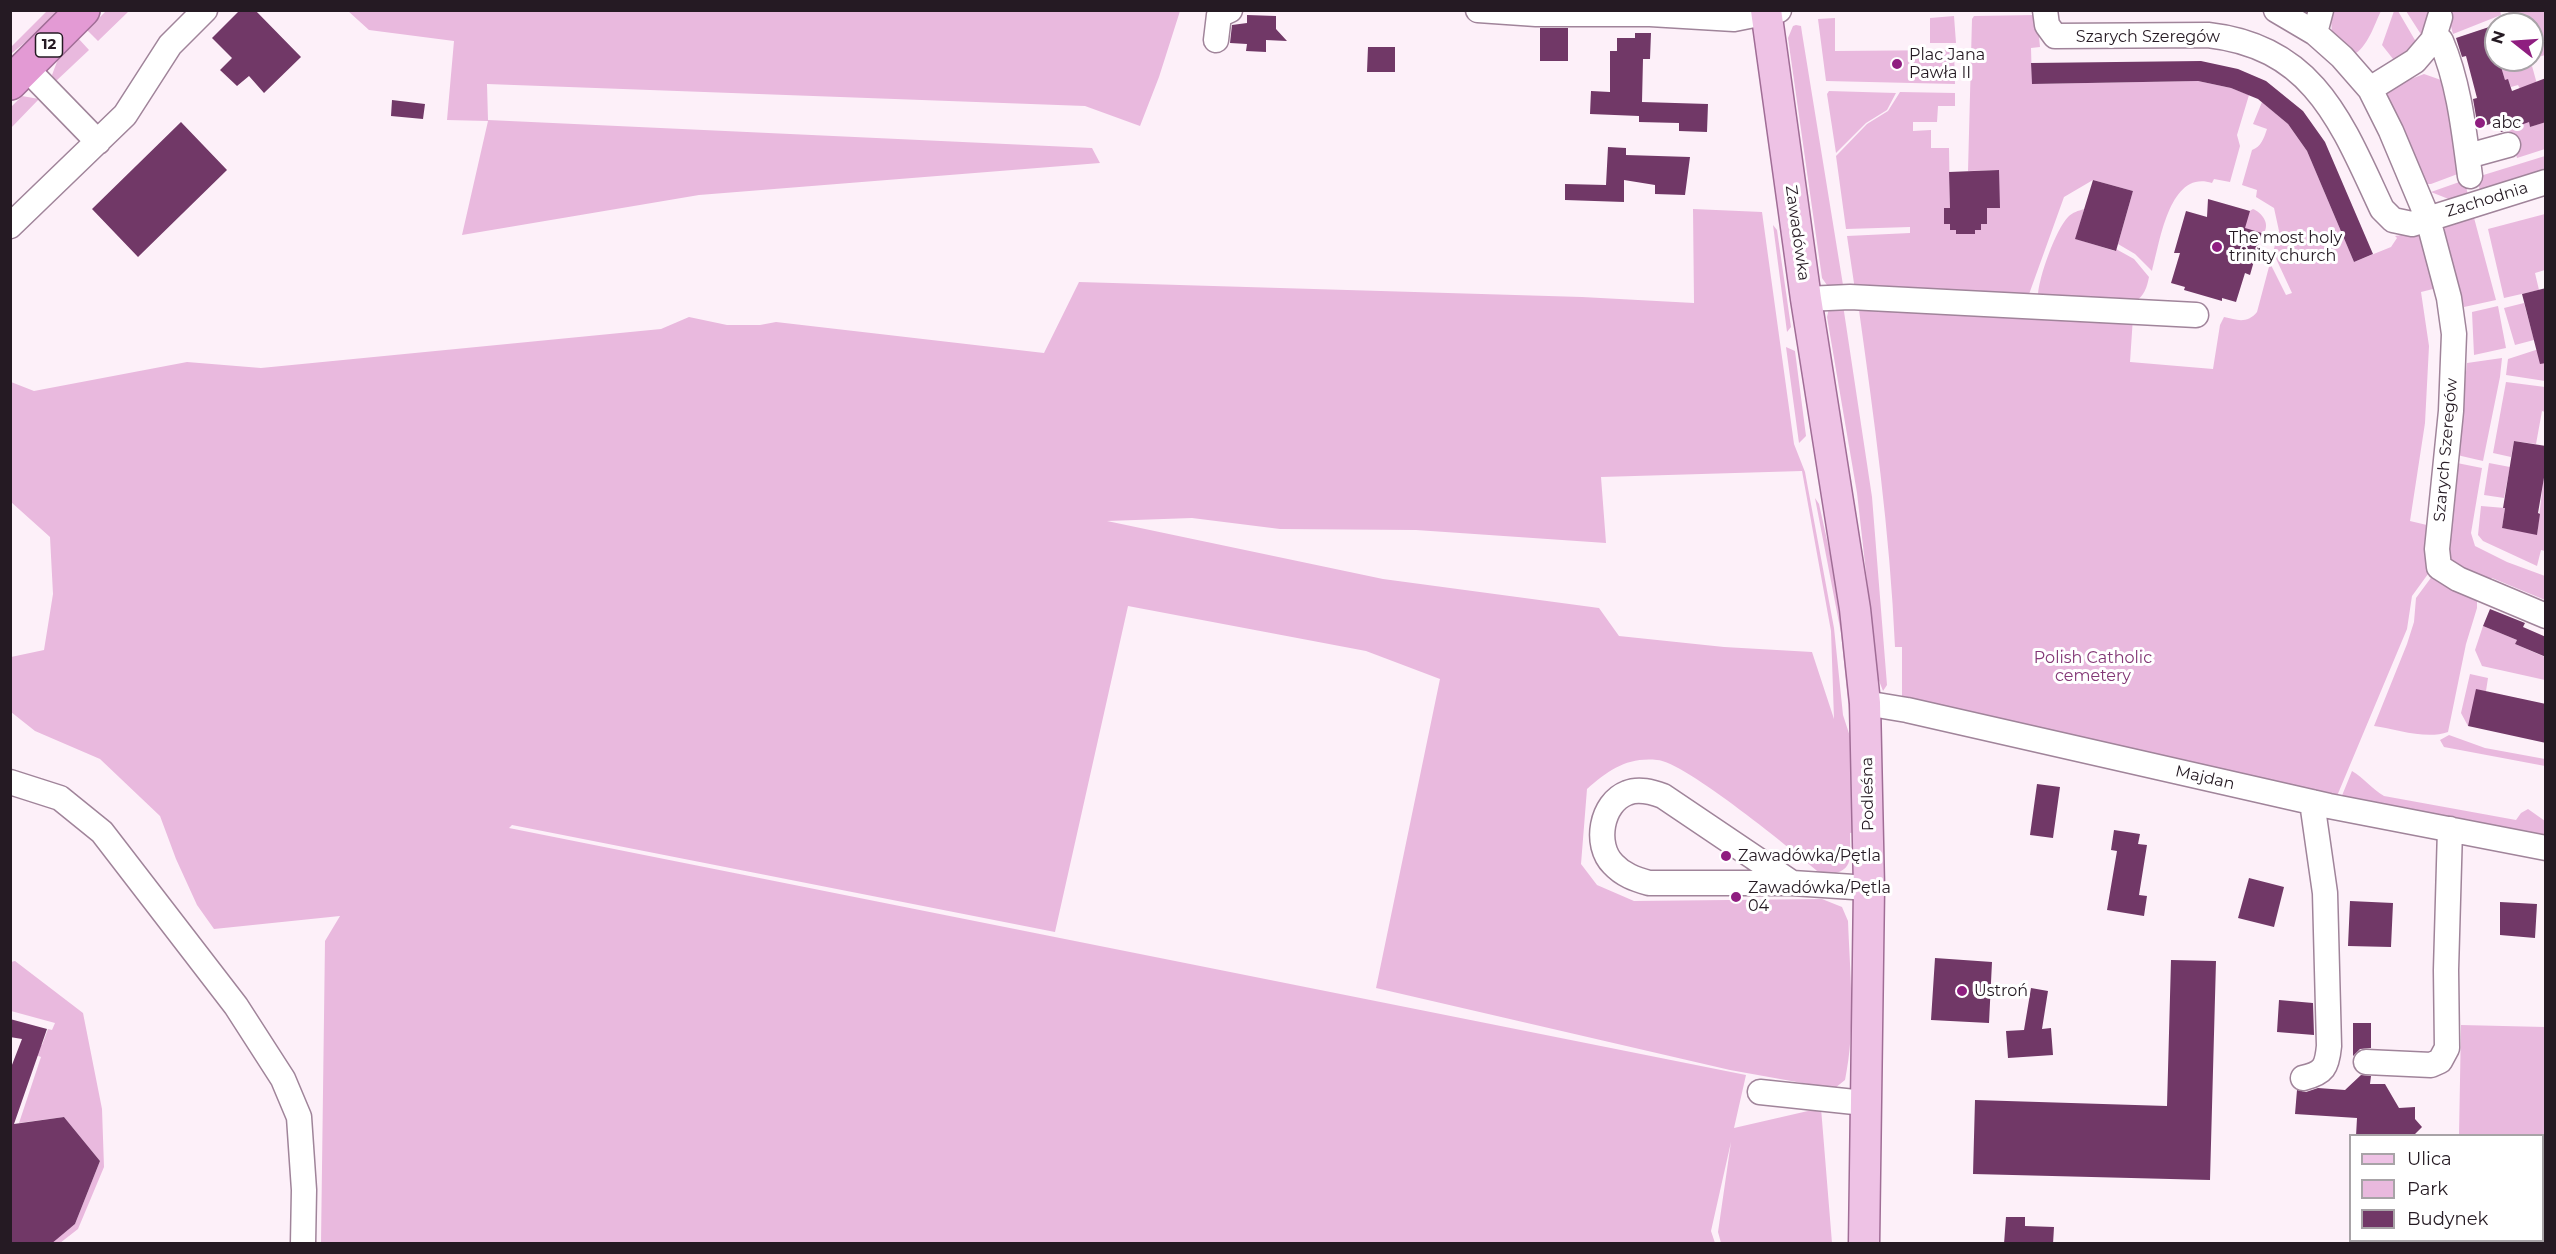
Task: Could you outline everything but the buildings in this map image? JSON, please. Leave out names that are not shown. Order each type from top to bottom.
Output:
[{"type":"highway","name":"12","points":[[18,76],[83,10]]},
{"type":"main road","name":"Zawadówka","points":[[1770,11],[1806,298],[1830,456]]},
{"type":"main road","name":"Podleśna","points":[[1830,456],[1855,609],[1865,703],[1869,888],[1864,1103],[1864,1244]]},
{"type":"street","points":[[10,226],[125,115],[170,45],[205,10]]},
{"type":"street","points":[[1216,40],[1219,15],[1230,10]]},
{"type":"street","points":[[1478,10],[1526,14],[1650,14],[1734,19],[1770,11]]},
{"type":"street","name":"Szarych Szeregów","points":[[2045,10],[2047,25],[2055,36],[2208,35],[2231,37],[2268,51],[2307,81],[2329,105],[2346,132],[2382,209],[2388,217],[2405,224],[2428,219]]},
{"type":"street","name":"Szarych Szeregów","points":[[2276,10],[2318,22],[2342,57],[2370,89],[2391,131],[2428,219],[2449,298],[2454,333],[2451,411],[2437,549],[2439,567],[2467,582],[2546,616]]},
{"type":"street","points":[[2370,89],[2415,61],[2433,40],[2440,16]]},
{"type":"street","points":[[2433,40],[2441,41],[2447,54],[2458,100],[2484,152]]},
{"type":"street","points":[[18,76],[98,141]]},
{"type":"street","name":"Zachodnia","points":[[2428,219],[2546,183]]},
{"type":"street","points":[[1806,298],[1850,297],[2196,315]]},
{"type":"street","name":"Majdan","points":[[1865,703],[1907,710],[2312,802],[2546,848]]},
{"type":"street","points":[[10,782],[60,798],[102,832],[236,1006],[283,1079],[299,1117],[304,1190],[303,1244]]},
{"type":"street","points":[[1792,883],[1663,796],[1646,790],[1628,792],[1615,801],[1607,815],[1602,834],[1604,850],[1612,864],[1628,877],[1649,884],[1792,883],[1869,888]]},
{"type":"street","points":[[2303,1078],[2318,1075],[2327,1063],[2329,1046],[2325,893],[2312,802]]},
{"type":"street","points":[[2367,1062],[2431,1065],[2440,1061],[2447,1048],[2446,970],[2450,829]]},
{"type":"street","points":[[1760,1092],[1864,1103]]},
{"type":"green space","points":[[2500,10],[2500,12],[2484,12],[2484,22],[2453,34],[2447,11]]},
{"type":"green space","points":[[47,11],[63,11],[11,54],[11,47]]},
{"type":"green space","points":[[106,11],[129,11],[98,41],[87,30]]},
{"type":"green space","points":[[348,11],[1180,11],[1159,77],[1140,126],[1085,106],[487,84],[488,120],[1092,148],[1100,163],[699,195],[462,235],[488,121],[447,120],[454,41],[369,30]]},
{"type":"green space","points":[[2333,11],[2381,11],[2367,41],[2353,55],[2332,37]]},
{"type":"green space","points":[[2394,11],[2398,11],[2419,47],[2397,64],[2382,45]]},
{"type":"green space","points":[[2406,11],[2438,11],[2422,36]]},
{"type":"green space","points":[[2545,11],[2545,55],[2544,12],[2508,12]]},
{"type":"green space","points":[[2037,15],[2040,47],[2031,48],[2032,84],[2198,81],[2231,88],[2249,95],[2237,135],[2240,146],[2230,182],[2214,179],[2212,183],[2197,182],[2186,187],[2176,197],[2163,227],[2152,271],[2135,254],[2118,244],[2133,191],[2093,180],[2064,197],[2028,297],[1855,290],[1847,236],[1910,233],[1910,227],[1846,229],[1836,156],[1867,124],[1888,111],[1900,92],[1955,93],[1955,106],[1938,106],[1937,122],[1913,122],[1913,131],[1931,130],[1931,148],[1949,148],[1950,208],[1944,208],[1944,224],[1950,224],[1950,230],[1956,230],[1956,234],[1975,234],[1975,230],[1981,230],[1981,224],[1987,223],[1987,208],[1999,208],[1998,170],[1968,171],[1972,19],[1974,16]]},
{"type":"green space","points":[[1954,16],[1956,43],[1930,43],[1930,18]]},
{"type":"green space","points":[[1835,18],[1835,51],[1954,50],[1955,84],[1826,81],[1818,19]]},
{"type":"green space","points":[[1793,26],[1801,26],[1843,285],[1838,289],[1829,288],[1822,278],[1788,38]]},
{"type":"green space","points":[[78,38],[89,50],[55,82],[52,75],[58,59]]},
{"type":"green space","points":[[2503,72],[2534,72],[2537,84],[2520,89],[2518,85],[2511,87],[2508,80],[2505,80]]},
{"type":"green space","points":[[2424,74],[2441,80],[2463,172],[2431,184],[2427,184],[2380,91]]},
{"type":"green space","points":[[1829,91],[1896,93],[1887,110],[1866,123],[1836,153],[1827,94]]},
{"type":"green space","points":[[22,96],[39,99],[11,128],[11,107]]},
{"type":"green space","name":"Polish Catholic cemetery","points":[[2262,102],[2288,124],[2307,151],[2354,262],[2391,247],[2397,238],[2395,236],[2415,233],[2421,238],[2436,284],[2433,289],[2421,292],[2429,346],[2425,423],[2410,521],[2431,526],[2428,574],[2412,596],[2407,629],[2337,796],[2163,759],[1902,696],[1902,647],[1895,647],[1885,518],[1858,303],[2133,317],[2130,362],[2213,369],[2220,325],[2224,317],[2246,320],[2257,312],[2270,263],[2286,295],[2292,293],[2273,252],[2279,231],[2274,208],[2256,197],[2257,190],[2242,185],[2252,150],[2260,144],[2267,129],[2253,124]]},
{"type":"green space","points":[[2528,118],[2530,127],[2545,122],[2545,149],[2517,158],[2507,124]]},
{"type":"green space","points":[[2545,156],[2545,172],[2480,191],[2477,177]]},
{"type":"green space","points":[[2465,180],[2468,196],[2451,200],[2431,192]]},
{"type":"green space","points":[[1693,209],[1762,212],[1794,444],[1805,472],[1834,628],[1843,715],[1857,758],[1856,832],[1850,833],[1850,858],[1845,868],[1833,874],[1822,875],[1740,810],[1691,775],[1671,764],[1657,760],[1636,761],[1619,766],[1587,789],[1581,864],[1597,885],[1634,901],[1822,899],[1842,907],[1848,921],[1850,1041],[1845,1080],[1830,1092],[1820,1094],[1819,1086],[1730,1070],[1376,988],[1440,679],[1366,651],[1128,606],[1055,932],[512,825],[509,828],[1746,1075],[1734,1128],[1821,1108],[1832,1243],[1721,1243],[1718,1232],[1731,1142],[1711,1231],[1715,1243],[321,1243],[325,941],[340,916],[214,929],[197,905],[160,816],[100,759],[35,731],[11,712],[11,657],[44,650],[53,594],[50,537],[11,502],[11,382],[34,391],[187,362],[261,368],[661,329],[689,317],[727,325],[760,325],[776,322],[1044,353],[1079,282],[1582,297],[1694,303]],"holes":[[[1802,471],[1831,631],[1834,719],[1812,652],[1724,647],[1619,636],[1599,608],[1383,579],[1107,521],[1192,518],[1280,529],[1416,530],[1606,543],[1601,477]]]},
{"type":"green space","points":[[2084,209],[2076,239],[2115,251],[2116,249],[2134,259],[2149,277],[2145,291],[2135,301],[2038,296],[2044,267],[2058,232],[2070,215]]},
{"type":"green space","points":[[2253,209],[2264,219],[2266,229],[2264,233],[2243,229],[2248,212]]},
{"type":"green space","points":[[2473,214],[2496,300],[2464,307],[2443,234],[2450,222]]},
{"type":"green space","points":[[2545,214],[2545,270],[2535,273],[2539,290],[2504,298],[2488,229]]},
{"type":"green space","points":[[1773,225],[1777,230],[1791,327],[1787,332]]},
{"type":"green space","points":[[2524,303],[2534,340],[2515,345],[2504,308]]},
{"type":"green space","points":[[1843,305],[1872,497],[1887,685],[1883,691],[1878,678],[1857,493],[1827,317],[1829,308]]},
{"type":"green space","points":[[2498,306],[2506,348],[2474,355],[2472,312]]},
{"type":"green space","points":[[1786,347],[1795,351],[1806,436],[1799,443]]},
{"type":"green space","points":[[2545,347],[2545,381],[2506,375],[2508,359]]},
{"type":"green space","points":[[2502,358],[2483,461],[2457,455],[2467,363]]},
{"type":"green space","points":[[2506,382],[2545,387],[2545,412],[2542,411],[2536,444],[2514,441],[2511,457],[2493,453]]},
{"type":"green space","points":[[2457,463],[2482,468],[2471,533],[2475,546],[2507,562],[2545,576],[2545,600],[2492,578],[2481,582],[2456,573],[2448,558]]},
{"type":"green space","points":[[2489,463],[2510,467],[2504,498],[2484,495]]},
{"type":"green space","points":[[2545,466],[2545,551],[2541,550],[2537,566],[2483,541],[2478,535],[2481,506],[2505,508],[2502,528],[2537,534]]},
{"type":"green space","points":[[1815,498],[1819,504],[1841,603],[1851,711],[1849,711],[1841,633]]},
{"type":"green space","points":[[2433,575],[2477,597],[2477,608],[2466,644],[2448,732],[2430,735],[2374,726],[2407,644],[2414,622],[2416,598]]},
{"type":"green space","points":[[2483,626],[2517,640],[2515,644],[2545,657],[2545,680],[2482,666],[2475,650]]},
{"type":"green space","points":[[2470,674],[2488,678],[2486,691],[2468,726],[2461,713]]},
{"type":"green space","points":[[2449,735],[2485,748],[2545,759],[2545,766],[2444,747],[2440,740]]},
{"type":"green space","points":[[2352,771],[2384,796],[2516,820],[2528,809],[2545,821],[2545,841],[2341,798]]},
{"type":"green space","points":[[15,961],[83,1013],[102,1109],[104,1167],[78,1229],[60,1243],[51,1243],[75,1224],[100,1161],[64,1117],[19,1123],[41,1057],[24,1050],[26,1040],[42,1045],[48,1029],[52,1030],[55,1023],[11,1011],[11,962]]},
{"type":"green space","points":[[2461,1025],[2545,1027],[2545,1243],[2458,1243],[2544,1242],[2544,1134],[2459,1134]]},
{"type":"place","name":"Plac Jana Pawła II","points":[[1897,64]]},
{"type":"place","name":"abc","points":[[2480,123]]},
{"type":"place","name":"The most holy trinity church","points":[[2217,247]]},
{"type":"place","name":"Zawadówka/Pętla","points":[[1726,856]]},
{"type":"place","name":"Zawadówka/Pętla 04","points":[[1736,897]]},
{"type":"place","name":"Ustroń","points":[[1962,991]]}]
